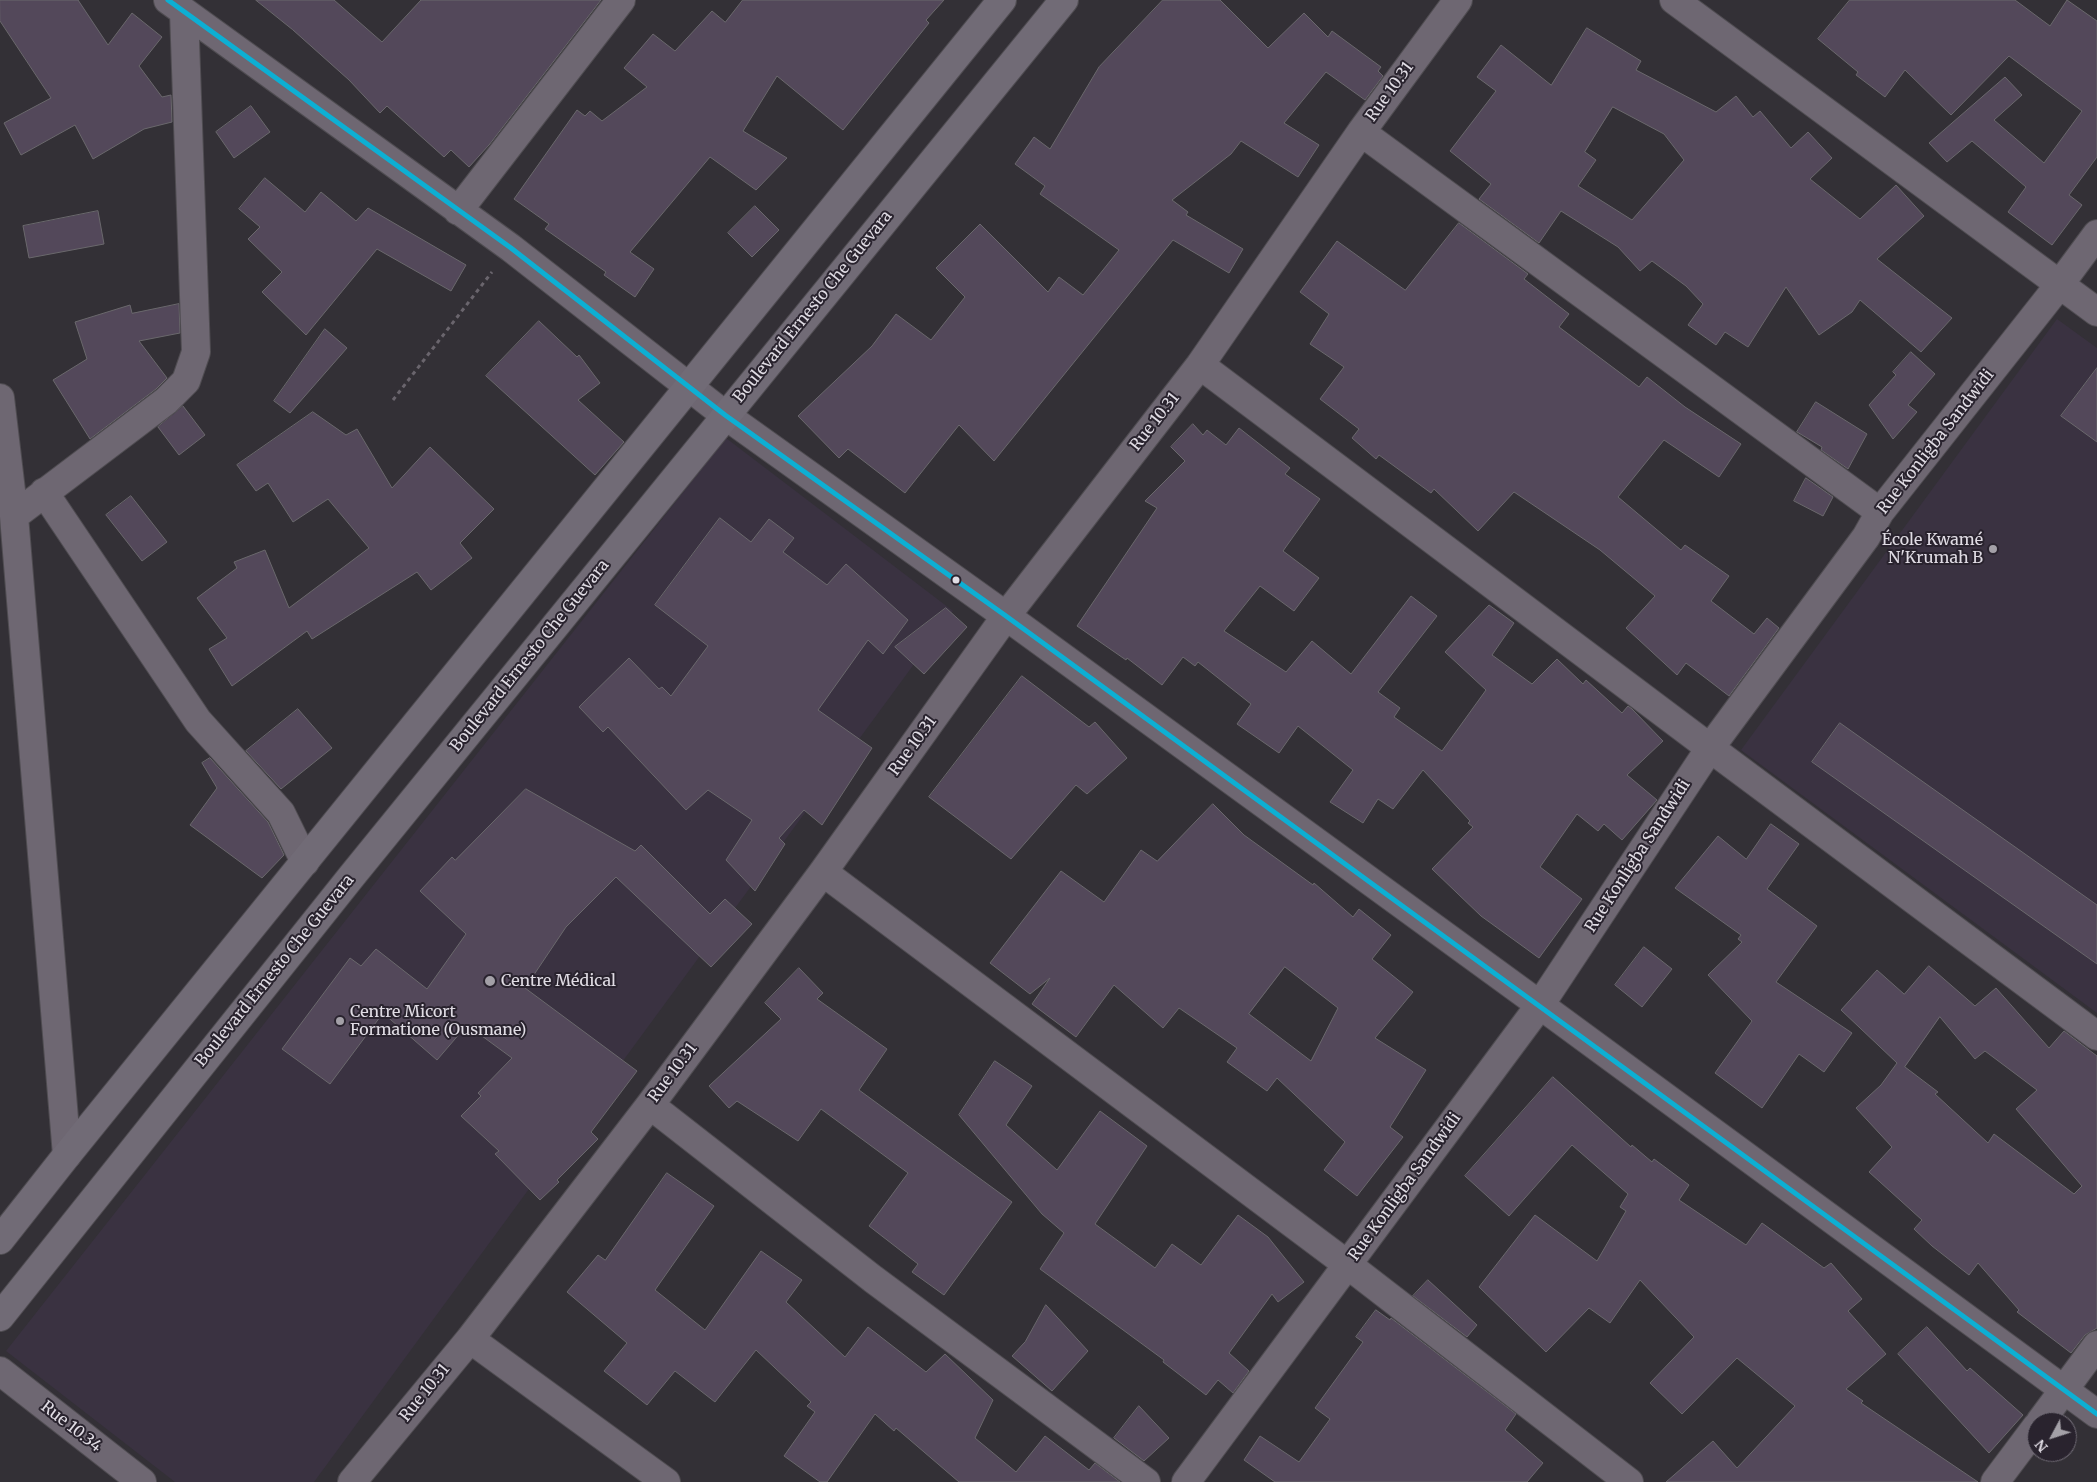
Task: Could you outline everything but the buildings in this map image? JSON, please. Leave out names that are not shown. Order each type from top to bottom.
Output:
[{"type":"main road","points":[[0,1240],[1002,0]]},
{"type":"main road","name":"Boulevard Ernesto Che Guevara","points":[[0,1316],[351,877],[1064,0]]},
{"type":"street","points":[[458,210],[621,0]]},
{"type":"street","name":"Rue 10.31","points":[[352,1482],[470,1339],[650,1106],[823,872],[1006,616],[1200,365],[1361,132],[1458,0]]},
{"type":"street","points":[[1674,0],[2097,312]]},
{"type":"street","points":[[176,6],[510,248],[725,415],[1006,616],[2097,1414]]},
{"type":"street","points":[[14,516],[166,401],[186,381],[196,352],[176,6]]},
{"type":"street","points":[[1361,132],[1880,512]]},
{"type":"street","name":"Rue Konligba Sandwidi","points":[[1186,1482],[1540,1005],[1710,748],[1866,537],[1880,512],[2060,284],[2097,234]]},
{"type":"street","points":[[1200,365],[2097,1036]]},
{"type":"street","points":[[0,398],[14,516],[67,1155]]},
{"type":"street","points":[[44,492],[198,721],[281,813],[306,862]]},
{"type":"street","points":[[823,872],[1348,1265],[1629,1482]]},
{"type":"street","points":[[650,1106],[872,1279],[1146,1482]]},
{"type":"street","points":[[470,1339],[666,1482]]},
{"type":"street","points":[[2047,1412],[2097,1345]]},
{"type":"street","name":"Rue 10.34","points":[[0,1371],[142,1482]]},
{"type":"street","points":[[1996,1482],[2027,1440]]},
{"type":"path","points":[[392,400],[510,248]]},
{"type":"shaded area","name":"École Kwamé N'Krumah B","points":[[2057,319],[2097,348],[2097,1013],[1741,750]]},
{"type":"shaded area","name":"Centre Médical","points":[[726,438],[953,611],[314,1482],[175,1482],[6,1351]]},
{"type":"transit line","points":[[168,0],[511,248],[725,415],[1006,616],[2097,1414]]},
{"type":"place","name":"École Kwamé N'Krumah B","points":[[1993,549]]},
{"type":"place","name":"Centre Médical","points":[[490,981]]},
{"type":"place","name":"Centre Micort Formatione (Ousmane)","points":[[340,1021]]}]
